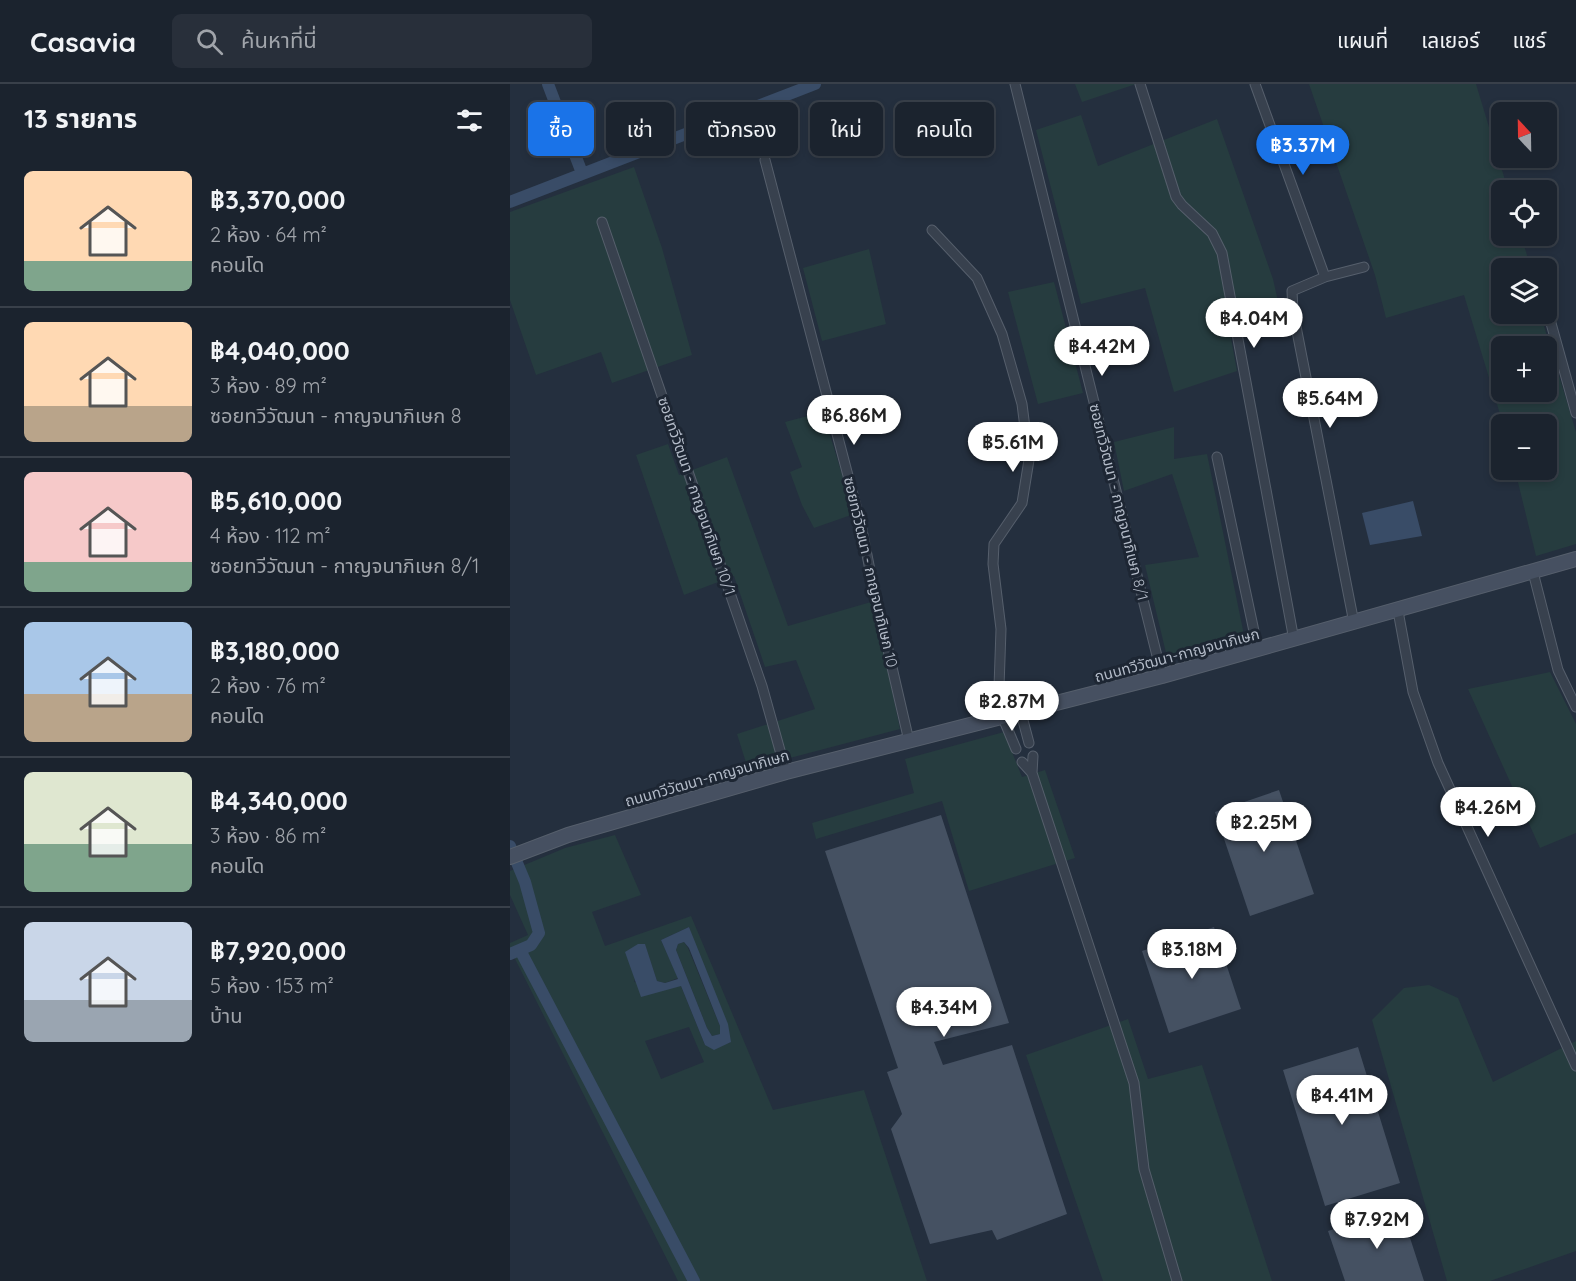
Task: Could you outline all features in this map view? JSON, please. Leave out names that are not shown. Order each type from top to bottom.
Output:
[{"type":"street","name":"ซอยทวีวัฒนา - กาญจนาภิเษก 8/1","points":[[1015,84],[1162,676]]},
{"type":"street","points":[[1140,84],[1176,197],[1212,232],[1222,253],[1294,640]]},
{"type":"street","points":[[1255,84],[1325,277]]},
{"type":"street","name":"ซอยทวีวัฒนา - กาญจนาภิเษก 10","points":[[765,160],[861,525],[909,741]]},
{"type":"street","name":"ซอยทวีวัฒนา - กาญจนาภิเษก 10/1","points":[[602,222],[762,686],[786,772]]},
{"type":"street","points":[[932,230],[977,278],[1002,334],[1022,404],[1029,460],[1022,502],[994,544],[993,564],[1001,629],[999,687],[1011,716],[1029,744]]},
{"type":"street","points":[[1354,623],[1293,311],[1292,291],[1325,277],[1364,267]]},
{"type":"street","points":[[1551,324],[1576,413]]},
{"type":"street","points":[[1217,457],[1258,650]]},
{"type":"street","name":"ถนนทวีวัฒนา-กาญจนาภิเษก","points":[[510,857],[537,846],[651,810],[786,772],[1162,676],[1576,560]]},
{"type":"street","points":[[1533,572],[1558,670],[1576,707]]},
{"type":"street","points":[[1398,611],[1413,692],[1438,762],[1576,1066]]},
{"type":"street","points":[[1011,716],[1016,749]]},
{"type":"street","points":[[1033,756],[1032,773],[1134,1083],[1144,1169],[1177,1281]]},
{"type":"street","points":[[1022,762],[1032,773]]},
{"type":"green space","points":[[1075,84],[1136,84],[1082,102]]},
{"type":"green space","points":[[1309,84],[1476,84],[1491,134],[1491,168],[1501,168],[1505,180],[1491,180],[1491,246],[1524,246],[1528,258],[1491,258],[1491,324],[1544,326],[1547,336],[1491,336],[1491,384],[1464,295],[1386,318],[1375,275]]},
{"type":"green space","points":[[1081,115],[1098,166],[1217,119],[1273,279],[1282,319],[1230,333],[1237,371],[1174,392],[1145,288],[1081,304],[1036,130]]},
{"type":"green space","points":[[634,167],[662,248],[692,355],[612,383],[601,352],[536,375],[510,300],[510,212]]},
{"type":"green space","points":[[869,249],[886,324],[822,341],[803,268]]},
{"type":"green space","points":[[1054,282],[1083,393],[1038,404],[1008,292]]},
{"type":"green space","points":[[1557,369],[1576,432],[1576,544],[1536,556],[1517,480],[1557,480],[1557,414],[1500,414],[1496,402],[1557,402]]},
{"type":"green space","points":[[823,412],[854,514],[814,528],[802,505],[790,472],[802,467],[785,422]]},
{"type":"green space","points":[[1174,427],[1174,459],[1207,454],[1244,635],[1167,657],[1145,565],[1199,557],[1172,474],[1124,491],[1114,442]]},
{"type":"green space","points":[[668,444],[679,475],[727,457],[788,626],[871,602],[900,729],[748,769],[737,734],[815,709],[796,660],[765,667],[734,576],[684,595],[636,455]]},
{"type":"green space","points":[[1550,672],[1576,724],[1576,833],[1540,848],[1468,689]]},
{"type":"green space","points":[[1004,732],[1022,777],[1045,770],[1075,858],[969,891],[942,801],[816,839],[812,823],[914,793],[905,759]]},
{"type":"green space","points":[[615,835],[641,895],[592,912],[605,946],[691,916],[773,1110],[864,1090],[927,1281],[678,1281],[510,949],[510,943],[528,935],[510,895],[510,871],[565,848]],"holes":[[[689,927],[730,1043],[705,1045],[681,986],[634,982],[645,945],[657,981],[665,983],[678,978],[661,940]],[[689,1027],[704,1062],[661,1079],[645,1041]]]},
{"type":"green space","points":[[684,942],[720,1026],[720,1034],[712,1036],[707,1028],[676,950],[678,944]]},
{"type":"green space","points":[[1429,985],[1458,998],[1493,1082],[1576,1041],[1576,1251],[1490,1281],[1447,1281],[1372,1020],[1404,988]]},
{"type":"green space","points":[[1128,1019],[1148,1079],[1202,1065],[1272,1281],[1103,1281],[1026,1055]]},
{"type":"water","points":[[1413,501],[1422,536],[1370,545],[1362,513]]},
{"type":"water","points":[[689,927],[728,1024],[731,1042],[714,1050],[705,1045],[681,986],[641,997],[625,952],[638,944],[645,944],[657,981],[665,983],[678,979],[661,940]],"holes":[[[684,942],[689,948],[720,1026],[720,1034],[712,1036],[707,1028],[676,950],[678,944]]]},
{"type":"building","points":[[1279,790],[1314,894],[1250,916],[1215,812]]},
{"type":"building","points":[[941,815],[1009,1023],[934,1042],[943,1065],[1012,1045],[1067,1214],[997,1240],[992,1230],[930,1244],[891,1129],[902,1114],[887,1072],[898,1068],[825,851]]},
{"type":"building","points":[[1214,927],[1241,1009],[1169,1033],[1142,951]]},
{"type":"building","points":[[1358,1047],[1400,1183],[1325,1206],[1283,1070]]},
{"type":"building","points":[[1400,1207],[1424,1281],[1345,1281],[1328,1231]]},
{"type":"waterway","points":[[548,84],[582,173]]},
{"type":"waterway","points":[[510,202],[815,84]]},
{"type":"waterway","points":[[510,846],[525,882],[539,933],[531,945],[510,954]]},
{"type":"waterway","points":[[520,950],[694,1281]]}]
